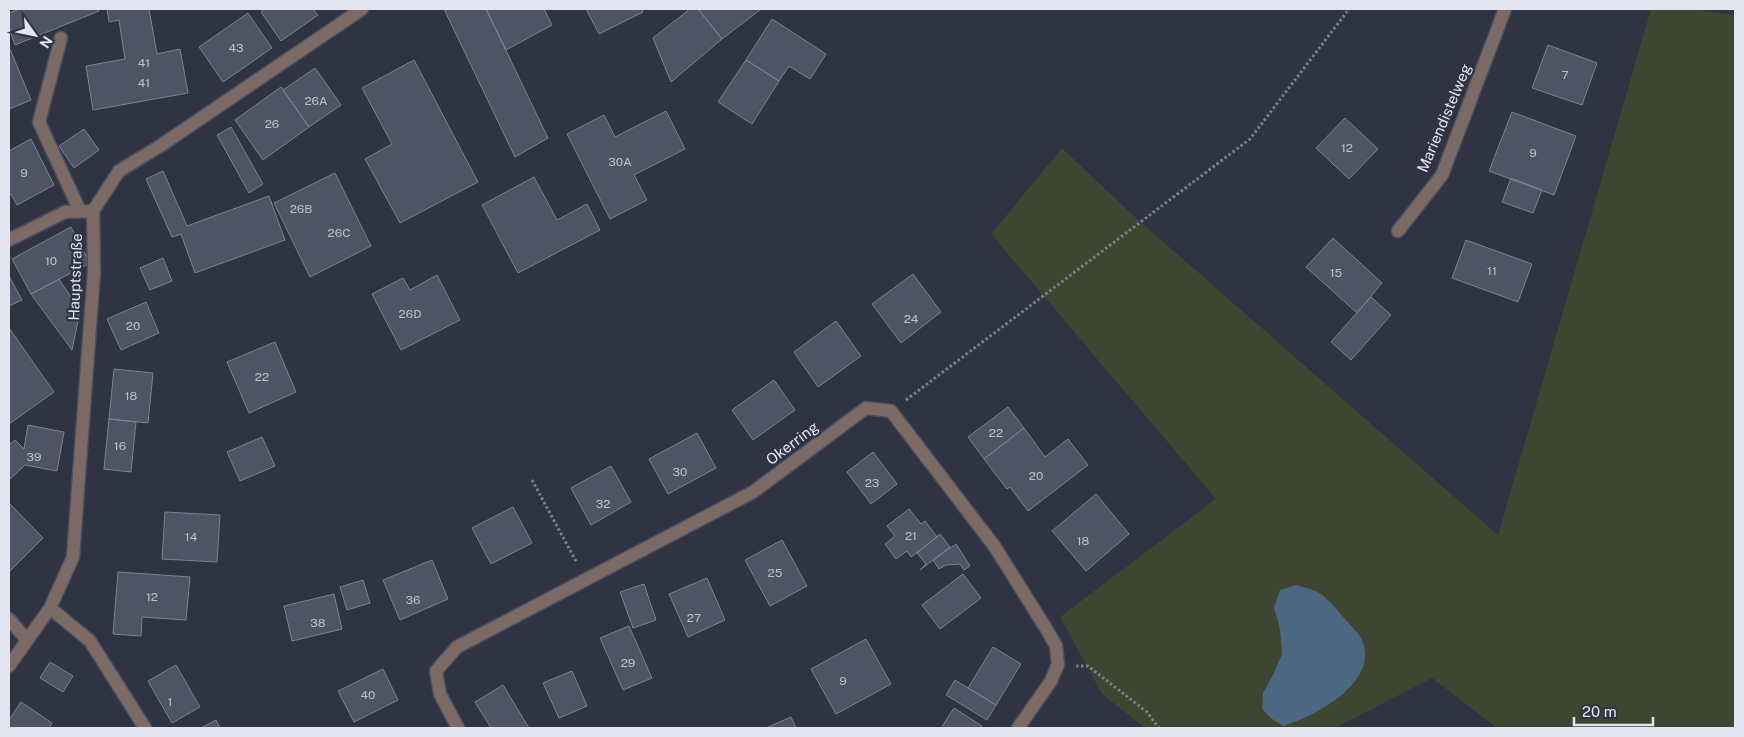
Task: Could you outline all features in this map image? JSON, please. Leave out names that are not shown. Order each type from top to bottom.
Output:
[{"type":"street","points":[[9,240],[65,212],[86,211],[118,171],[160,146],[362,9]]},
{"type":"street","name":"Mariendistelweg","points":[[1398,231],[1442,174],[1505,9]]},
{"type":"street","points":[[61,38],[38,122],[86,211]]},
{"type":"street","name":"Hauptstraße","points":[[9,666],[50,608],[73,557],[94,272],[86,211]]},
{"type":"street","name":"Okerring","points":[[458,728],[440,694],[436,671],[457,647],[753,492],[866,408],[892,411]]},
{"type":"street","points":[[892,411],[995,546],[1048,630],[1056,646],[1058,664],[1051,681],[1018,728]]},
{"type":"street","points":[[50,608],[90,641],[145,728]]},
{"type":"street","points":[[9,620],[27,640]]},
{"type":"path","points":[[892,411],[1250,139],[1349,9]]},
{"type":"path","points":[[532,480],[586,579]]},
{"type":"path","points":[[1058,664],[1088,666],[1147,712],[1159,728]]},
{"type":"green space","points":[[1651,9],[1691,9],[1735,15],[1735,728],[1497,728],[1432,678],[1335,728],[1145,728],[1102,694],[1060,617],[1216,499],[991,234],[1062,148],[1135,217],[1498,535]]},
{"type":"water","points":[[1296,585],[1318,592],[1329,601],[1361,637],[1365,655],[1362,670],[1341,695],[1311,715],[1283,726],[1262,709],[1263,693],[1282,654],[1280,629],[1274,607],[1280,590]]},
{"type":"building","points":[[20,9],[98,9],[99,11],[15,45],[9,28],[9,13]]},
{"type":"building","points":[[107,9],[149,9],[157,54],[180,49],[188,93],[93,110],[86,66],[125,59],[119,20],[109,22]]},
{"type":"building","points":[[265,9],[313,9],[318,15],[281,41],[261,12]]},
{"type":"building","points":[[444,9],[486,9],[548,138],[515,157]]},
{"type":"building","points":[[486,9],[544,9],[552,25],[506,50]]},
{"type":"building","points":[[586,9],[642,9],[643,12],[599,34]]},
{"type":"building","points":[[690,9],[698,9],[722,39],[671,82],[653,38]]},
{"type":"building","points":[[698,9],[761,9],[722,39]]},
{"type":"building","points":[[248,13],[272,48],[223,82],[199,47]]},
{"type":"building","points":[[772,19],[826,54],[810,79],[789,66],[779,81],[746,60]]},
{"type":"building","points":[[1548,45],[1597,63],[1582,105],[1532,88]]},
{"type":"building","points":[[9,50],[31,100],[9,109]]},
{"type":"building","points":[[414,60],[478,182],[400,223],[365,159],[392,144],[362,88]]},
{"type":"building","points":[[746,60],[779,81],[752,124],[718,102]]},
{"type":"building","points":[[315,68],[341,105],[309,127],[283,90]]},
{"type":"building","points":[[281,87],[309,127],[263,160],[235,120]]},
{"type":"building","points":[[666,111],[685,149],[634,175],[647,200],[610,219],[567,134],[604,115],[615,137]]},
{"type":"building","points":[[1512,112],[1576,136],[1554,195],[1489,171]]},
{"type":"building","points":[[1345,118],[1378,149],[1349,179],[1316,148]]},
{"type":"building","points":[[231,127],[263,184],[249,193],[217,135]]},
{"type":"building","points":[[84,129],[99,150],[74,168],[59,146]]},
{"type":"building","points":[[31,139],[54,185],[17,205],[11,194],[9,195],[9,151]]},
{"type":"building","points":[[163,171],[187,226],[269,196],[285,240],[195,273],[181,234],[172,237],[146,179]]},
{"type":"building","points":[[335,173],[371,246],[310,277],[274,203]]},
{"type":"building","points":[[534,177],[557,220],[587,204],[600,230],[518,273],[482,205]]},
{"type":"building","points":[[1511,178],[1542,190],[1533,213],[1502,202]]},
{"type":"building","points":[[71,227],[90,263],[31,294],[12,259]]},
{"type":"building","points":[[1333,238],[1382,283],[1357,313],[1306,267]]},
{"type":"building","points":[[1466,240],[1532,264],[1518,302],[1452,278]]},
{"type":"building","points":[[163,258],[172,281],[150,290],[140,268]]},
{"type":"building","points":[[913,274],[941,312],[901,343],[872,304]]},
{"type":"building","points":[[437,275],[460,320],[401,350],[372,294],[403,278],[410,290]]},
{"type":"building","points":[[9,276],[22,300],[9,306]]},
{"type":"building","points":[[59,279],[80,311],[72,350],[31,294]]},
{"type":"building","points":[[1371,297],[1391,315],[1351,360],[1331,342]]},
{"type":"building","points":[[146,302],[159,333],[121,350],[107,319]]},
{"type":"building","points":[[836,321],[861,356],[818,387],[794,352]]},
{"type":"building","points":[[9,328],[54,392],[9,424]]},
{"type":"building","points":[[275,342],[296,392],[249,413],[227,362]]},
{"type":"building","points":[[114,369],[153,373],[148,423],[109,419]]},
{"type":"building","points":[[774,380],[795,410],[753,440],[732,410]]},
{"type":"building","points":[[1008,407],[1024,428],[984,459],[968,437]]},
{"type":"building","points":[[109,419],[136,422],[131,472],[104,469]]},
{"type":"building","points":[[28,425],[64,432],[57,471],[25,465],[9,480],[9,445],[15,440],[24,449]]},
{"type":"building","points":[[1024,428],[1045,457],[1068,439],[1088,465],[1028,511],[1010,487],[1007,489],[984,459]]},
{"type":"building","points":[[697,433],[716,468],[668,494],[649,459]]},
{"type":"building","points":[[262,437],[275,466],[240,481],[227,452]]},
{"type":"building","points":[[873,452],[897,484],[871,504],[847,472]]},
{"type":"building","points":[[611,466],[631,502],[591,525],[571,488]]},
{"type":"building","points":[[1096,494],[1129,534],[1086,571],[1052,531]]},
{"type":"building","points":[[9,503],[43,538],[9,572]]},
{"type":"building","points":[[513,507],[532,543],[491,564],[472,528]]},
{"type":"building","points":[[909,509],[921,524],[925,521],[937,537],[911,557],[907,551],[896,559],[885,544],[895,536],[887,526]]},
{"type":"building","points":[[165,512],[220,515],[217,562],[162,559]]},
{"type":"building","points":[[940,534],[950,547],[920,570],[926,564],[917,553]]},
{"type":"building","points":[[782,540],[807,586],[770,606],[745,560]]},
{"type":"building","points":[[956,544],[970,566],[964,570],[960,564],[946,565],[939,569],[933,560]]},
{"type":"building","points":[[432,560],[448,599],[400,620],[383,580]]},
{"type":"building","points":[[118,572],[190,577],[186,620],[142,617],[141,636],[113,634]]},
{"type":"building","points":[[963,574],[981,598],[940,629],[922,605]]},
{"type":"building","points":[[707,578],[725,620],[688,637],[669,594]]},
{"type":"building","points":[[363,580],[370,603],[347,610],[340,587]]},
{"type":"building","points":[[644,584],[656,620],[633,628],[620,592]]},
{"type":"building","points":[[334,594],[342,629],[292,641],[284,606]]},
{"type":"building","points":[[629,626],[652,678],[623,690],[600,638]]},
{"type":"building","points":[[866,639],[891,684],[836,714],[811,669]]},
{"type":"building","points":[[993,647],[1021,664],[996,705],[968,688]]},
{"type":"building","points":[[50,662],[73,676],[63,692],[40,678]]},
{"type":"building","points":[[176,665],[200,707],[172,723],[148,681]]},
{"type":"building","points":[[383,669],[398,700],[354,722],[338,691]]},
{"type":"building","points":[[572,671],[587,706],[559,718],[543,683]]},
{"type":"building","points":[[955,680],[996,705],[987,720],[946,695]]},
{"type":"building","points":[[503,685],[529,728],[491,728],[475,702]]},
{"type":"building","points":[[21,702],[52,723],[49,728],[9,728],[9,720]]},
{"type":"building","points":[[954,708],[982,726],[980,728],[941,728]]},
{"type":"building","points":[[791,717],[796,728],[766,728]]},
{"type":"building","points":[[216,720],[220,728],[201,728]]}]
